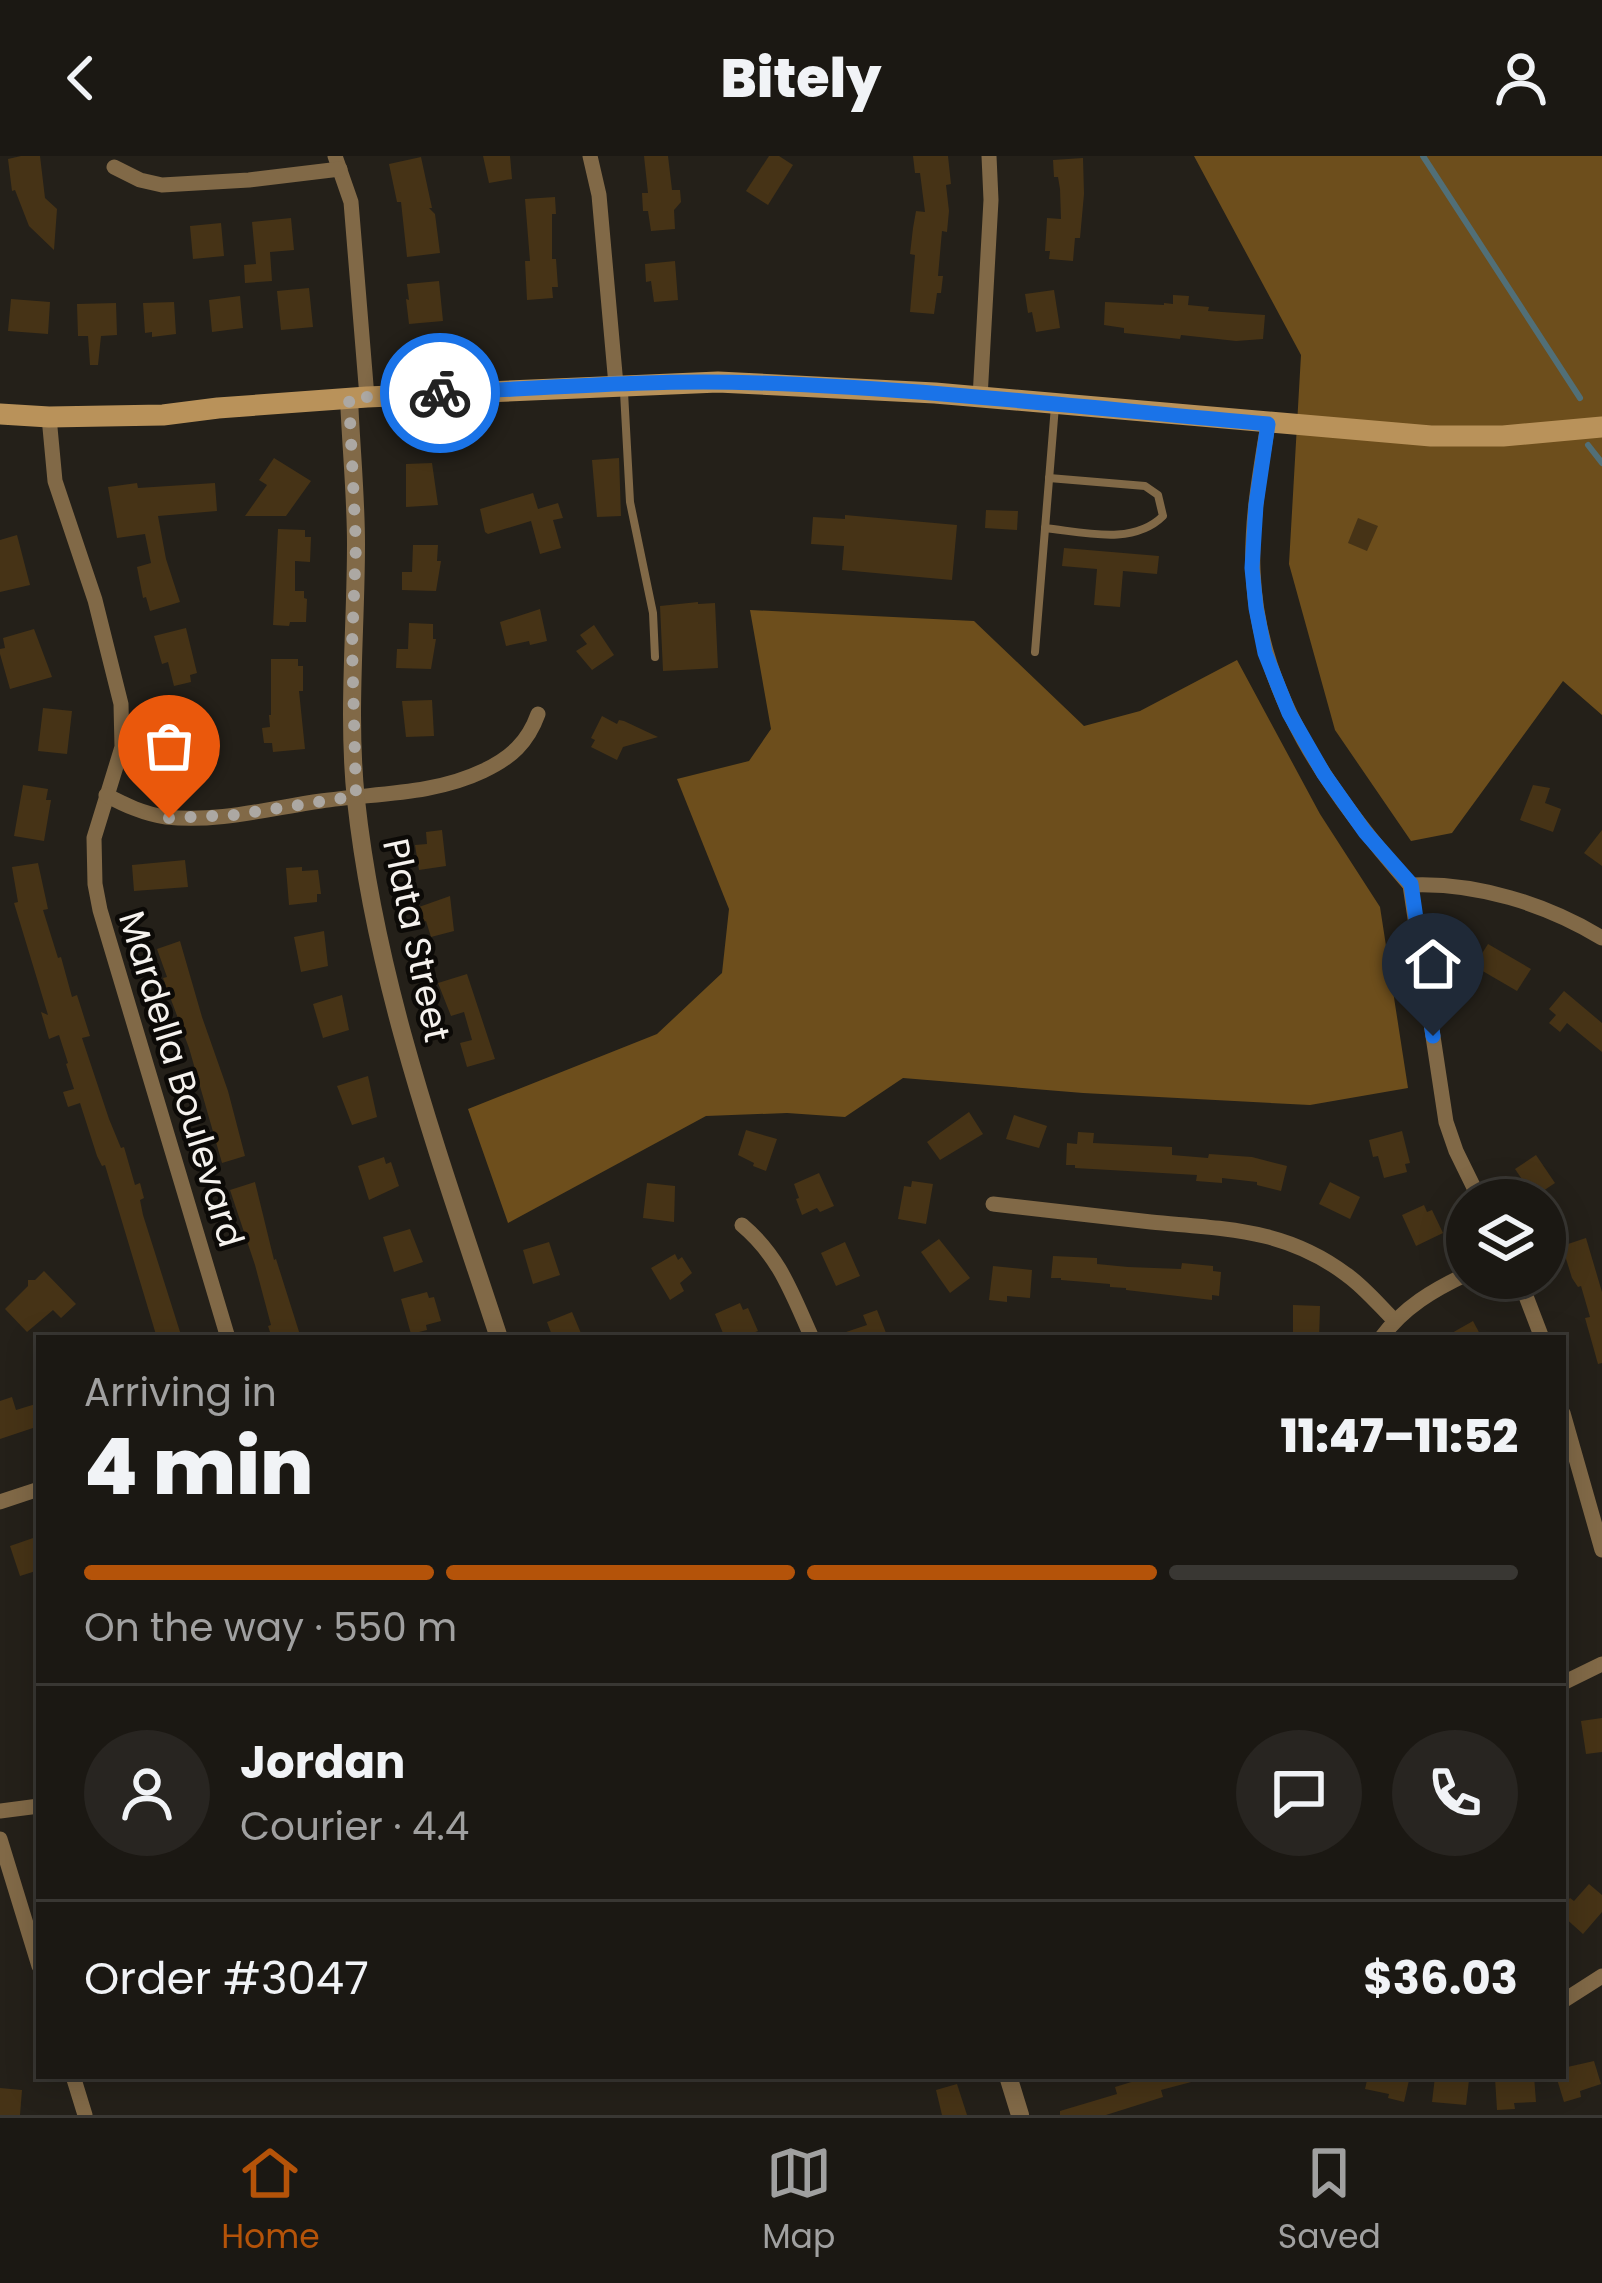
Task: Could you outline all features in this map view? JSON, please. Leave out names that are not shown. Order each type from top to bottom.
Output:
[{"type":"main road","points":[[0,414],[164,415],[358,398],[759,383],[935,393],[1431,436],[1503,436],[1602,427]]},
{"type":"street","points":[[590,156],[599,195],[620,385]]},
{"type":"street","points":[[980,398],[991,200],[989,156]]},
{"type":"street","points":[[114,166],[140,181],[161,185],[248,180],[338,162],[351,202],[358,398]]},
{"type":"street","name":"Plata Street","points":[[358,398],[352,645],[356,796],[382,961],[406,1053],[498,1335]]},
{"type":"street","name":"Mardella Boulevard","points":[[49,417],[55,481],[95,600],[121,704],[122,747],[94,838],[100,910],[227,1335]]},
{"type":"street","points":[[1268,424],[1252,568],[1265,653],[1289,713],[1324,774],[1365,832],[1411,884],[1447,1121],[1470,1179]]},
{"type":"street","points":[[106,795],[169,818],[235,815],[440,786],[481,773],[514,754],[538,713]]},
{"type":"street","points":[[1411,884],[1452,884],[1491,894],[1551,911],[1602,938]]},
{"type":"street","points":[[993,1204],[1228,1227],[1273,1237],[1349,1276],[1394,1320]]},
{"type":"street","points":[[742,1226],[779,1265],[811,1335]]},
{"type":"street","points":[[1384,1335],[1394,1320],[1446,1284]]},
{"type":"street","points":[[1527,1299],[1541,1335]]},
{"type":"street","points":[[1566,1424],[1602,1550]]},
{"type":"street","points":[[0,1502],[36,1490]]},
{"type":"street","points":[[1566,1682],[1602,1664]]},
{"type":"street","points":[[0,1811],[36,1805]]},
{"type":"street","points":[[0,1839],[36,1956]]},
{"type":"street","points":[[1566,1998],[1602,1976]]},
{"type":"street","points":[[74,2079],[85,2115]]},
{"type":"street","points":[[1009,2079],[1020,2115]]},
{"type":"lane","points":[[620,385],[630,502],[653,614],[655,656]]},
{"type":"lane","points":[[1034,652],[1055,405]]},
{"type":"lane","points":[[1045,528],[1126,535],[1151,528],[1163,516],[1158,495],[1144,486],[1049,478]]},
{"type":"shaded area","points":[[1194,156],[1602,156],[1602,715],[1563,681],[1452,833],[1411,841],[1335,730],[1289,564],[1301,355]]},
{"type":"shaded area","points":[[750,610],[974,621],[1084,726],[1140,711],[1237,660],[1320,814],[1380,907],[1408,1088],[1310,1105],[903,1078],[845,1117],[706,1116],[508,1223],[468,1109],[657,1034],[722,973],[729,909],[677,779],[749,761],[771,729]]},
{"type":"building","points":[[40,156],[45,198],[57,209],[54,250],[29,226],[12,191],[8,159]]},
{"type":"building","points":[[483,156],[510,156],[512,179],[489,183]]},
{"type":"building","points":[[644,156],[668,156],[672,190],[680,190],[675,229],[651,231],[648,211],[643,211],[642,193],[648,193]]},
{"type":"building","points":[[769,156],[793,165],[768,205],[746,191]]},
{"type":"building","points":[[913,156],[948,156],[949,211],[947,232],[942,231],[938,276],[943,276],[934,314],[910,312],[913,228],[916,211],[925,212]]},
{"type":"building","points":[[421,157],[440,253],[407,257],[401,202],[397,202],[389,164]]},
{"type":"building","points":[[1083,158],[1080,238],[1075,238],[1073,261],[1049,259],[1050,251],[1045,251],[1047,218],[1061,219],[1053,160]]},
{"type":"building","points":[[555,197],[552,259],[556,259],[558,287],[552,287],[553,298],[527,300],[525,261],[530,261],[525,199]]},
{"type":"building","points":[[291,218],[294,250],[270,252],[272,281],[245,283],[244,265],[256,264],[252,222]]},
{"type":"building","points":[[221,223],[224,256],[193,259],[190,226]]},
{"type":"building","points":[[675,261],[678,300],[654,302],[645,264]]},
{"type":"building","points":[[439,281],[443,321],[409,324],[407,284]]},
{"type":"building","points":[[309,288],[313,327],[281,330],[277,291]]},
{"type":"building","points":[[1054,290],[1060,328],[1036,332],[1025,294]]},
{"type":"building","points":[[1173,295],[1189,296],[1188,305],[1209,307],[1208,311],[1265,315],[1263,339],[1181,335],[1180,339],[1124,333],[1124,328],[1104,325],[1105,302],[1164,305],[1173,304]]},
{"type":"building","points":[[240,296],[243,328],[212,332],[209,300]]},
{"type":"building","points":[[11,299],[50,302],[48,334],[8,331]]},
{"type":"building","points":[[174,302],[176,334],[152,337],[152,332],[145,333],[143,303]]},
{"type":"building","points":[[116,303],[117,335],[101,336],[98,365],[90,365],[88,336],[78,336],[77,304]]},
{"type":"building","points":[[274,458],[311,481],[286,516],[245,516],[267,485],[259,480]]},
{"type":"building","points":[[619,458],[621,516],[597,517],[592,460]]},
{"type":"building","points":[[432,463],[438,505],[406,507],[406,464]]},
{"type":"building","points":[[137,483],[138,488],[215,483],[217,511],[158,516],[180,602],[150,611],[137,567],[151,563],[145,534],[117,538],[108,487]]},
{"type":"building","points":[[533,493],[538,509],[558,503],[563,518],[553,520],[561,548],[540,554],[531,521],[485,532],[480,509]]},
{"type":"building","points":[[986,510],[1018,511],[1017,530],[985,528]]},
{"type":"building","points":[[845,515],[957,525],[952,580],[842,570],[844,546],[811,544],[813,517],[845,519]]},
{"type":"building","points":[[1358,518],[1378,526],[1367,551],[1348,543]]},
{"type":"building","points":[[278,529],[305,530],[305,537],[311,537],[310,562],[295,561],[295,591],[304,591],[307,599],[306,622],[290,622],[289,626],[273,625]]},
{"type":"building","points":[[17,535],[30,585],[0,592],[0,540]]},
{"type":"building","points":[[413,545],[438,545],[437,561],[441,561],[436,591],[402,590],[402,572],[412,572]]},
{"type":"building","points":[[1064,548],[1159,556],[1157,574],[1123,571],[1120,607],[1094,605],[1097,569],[1062,566]]},
{"type":"building","points":[[715,603],[718,668],[663,671],[660,606]]},
{"type":"building","points":[[540,609],[547,641],[506,646],[500,622]]},
{"type":"building","points":[[409,623],[433,624],[436,639],[431,669],[396,668],[397,649],[408,649]]},
{"type":"building","points":[[594,625],[614,655],[592,670],[576,651],[587,644],[580,635]]},
{"type":"building","points":[[186,628],[197,673],[190,675],[191,682],[174,686],[154,636]]},
{"type":"building","points":[[34,629],[52,677],[10,689],[0,654],[5,648],[3,638]]},
{"type":"building","points":[[271,659],[298,659],[298,666],[303,666],[303,691],[299,691],[305,749],[273,752],[272,743],[264,743],[262,728],[270,727],[271,715]]},
{"type":"building","points":[[432,700],[434,736],[406,737],[402,701]]},
{"type":"building","points":[[170,707],[195,710],[189,766],[164,763]]},
{"type":"building","points":[[43,708],[72,711],[67,754],[38,751]]},
{"type":"building","points":[[602,716],[658,737],[623,747],[617,760],[591,747]]},
{"type":"building","points":[[23,785],[48,789],[46,800],[51,800],[44,841],[14,836]]},
{"type":"building","points":[[1533,785],[1550,788],[1545,803],[1561,809],[1553,832],[1520,820]]},
{"type":"building","points":[[442,830],[446,866],[419,870],[415,845],[427,844],[426,832]]},
{"type":"building","points":[[1602,830],[1602,866],[1584,853]]},
{"type":"building","points":[[185,860],[188,887],[134,891],[132,865]]},
{"type":"building","points":[[38,863],[48,909],[43,910],[90,1036],[82,1038],[109,1119],[124,1147],[135,1185],[140,1183],[143,1215],[181,1335],[156,1335],[105,1165],[97,1156],[80,1103],[68,1107],[63,1092],[74,1089],[68,1063],[59,1035],[49,1039],[41,1012],[48,1015],[14,903],[18,902],[12,867]]},
{"type":"building","points":[[302,867],[302,871],[318,870],[321,894],[317,902],[289,905],[286,868]]},
{"type":"building","points":[[450,896],[454,931],[431,937],[419,907]]},
{"type":"building","points":[[324,931],[328,966],[301,972],[294,937]]},
{"type":"building","points":[[180,941],[245,1156],[222,1163],[157,949]]},
{"type":"building","points":[[1488,944],[1531,969],[1517,991],[1474,966]]},
{"type":"building","points":[[467,974],[495,1059],[467,1067],[460,1043],[472,1040],[464,1012],[451,1016],[438,983]]},
{"type":"building","points":[[1564,991],[1602,1023],[1602,1052],[1567,1023],[1560,1032],[1549,1023],[1556,1015],[1549,1009]]},
{"type":"building","points":[[342,995],[349,1030],[323,1038],[313,1004]]},
{"type":"building","points":[[368,1076],[377,1117],[352,1125],[337,1086]]},
{"type":"building","points":[[969,1112],[983,1134],[940,1160],[927,1142]]},
{"type":"building","points":[[1014,1115],[1047,1126],[1039,1148],[1006,1139]]},
{"type":"building","points":[[746,1130],[777,1139],[766,1171],[738,1155]]},
{"type":"building","points":[[1402,1131],[1410,1163],[1405,1164],[1407,1172],[1384,1178],[1369,1140]]},
{"type":"building","points":[[1078,1132],[1094,1133],[1093,1143],[1172,1147],[1172,1155],[1252,1157],[1287,1166],[1281,1191],[1257,1182],[1196,1181],[1197,1175],[1075,1168],[1066,1165],[1067,1143],[1077,1144]]},
{"type":"building","points":[[1536,1155],[1552,1179],[1522,1179],[1515,1169]]},
{"type":"building","points":[[384,1157],[386,1164],[391,1162],[399,1186],[369,1200],[358,1166]]},
{"type":"building","points":[[819,1173],[834,1206],[802,1215],[794,1184]]},
{"type":"building","points":[[912,1181],[933,1184],[926,1224],[898,1219],[904,1186],[911,1187]]},
{"type":"building","points":[[255,1182],[274,1260],[300,1335],[271,1335],[255,1265],[230,1190]]},
{"type":"building","points":[[1330,1182],[1360,1197],[1350,1219],[1319,1204]]},
{"type":"building","points":[[647,1183],[675,1186],[674,1222],[643,1218]]},
{"type":"building","points":[[1424,1205],[1427,1212],[1432,1210],[1443,1233],[1416,1246],[1402,1215]]},
{"type":"building","points":[[410,1229],[423,1262],[394,1272],[383,1237]]},
{"type":"building","points":[[1586,1238],[1602,1292],[1602,1363],[1598,1364],[1585,1318],[1590,1317],[1581,1286],[1572,1278],[1566,1245]]},
{"type":"building","points":[[939,1239],[970,1278],[950,1293],[921,1252]]},
{"type":"building","points":[[549,1242],[560,1275],[533,1284],[523,1250]]},
{"type":"building","points":[[845,1242],[860,1276],[836,1286],[821,1253]]},
{"type":"building","points":[[675,1254],[692,1273],[680,1283],[684,1291],[670,1300],[651,1268]]},
{"type":"building","points":[[1053,1256],[1097,1258],[1097,1264],[1128,1267],[1213,1266],[1213,1271],[1221,1272],[1219,1296],[1212,1295],[1212,1300],[1051,1278]]},
{"type":"building","points":[[993,1266],[1032,1270],[1030,1298],[989,1300]]},
{"type":"building","points":[[44,1271],[76,1304],[61,1318],[53,1310],[27,1332],[5,1309],[28,1286],[28,1280]]},
{"type":"building","points":[[427,1292],[429,1298],[434,1297],[441,1321],[411,1334],[401,1299]]},
{"type":"building","points":[[740,1303],[743,1310],[748,1308],[758,1331],[724,1335],[715,1314]]},
{"type":"building","points":[[1293,1305],[1320,1306],[1319,1335],[1293,1335]]},
{"type":"building","points":[[877,1310],[887,1335],[837,1335],[867,1325],[863,1315]]},
{"type":"building","points":[[572,1312],[582,1335],[552,1335],[547,1322]]},
{"type":"building","points":[[1473,1321],[1480,1335],[1448,1335]]},
{"type":"building","points":[[12,1397],[16,1410],[36,1404],[36,1427],[0,1439],[0,1401]]},
{"type":"building","points":[[36,1537],[36,1571],[20,1576],[10,1546]]},
{"type":"building","points":[[1602,1718],[1602,1752],[1586,1754],[1581,1721]]},
{"type":"building","points":[[1589,1884],[1602,1895],[1602,1912],[1583,1934],[1566,1919],[1566,1903],[1570,1898],[1574,1901]]},
{"type":"building","points":[[1594,2061],[1601,2084],[1564,2102],[1557,2079],[1566,2079],[1566,2067]]},
{"type":"building","points":[[1141,2079],[1195,2079],[1161,2090],[1163,2097],[1106,2115],[1060,2115],[1060,2111],[1117,2094],[1115,2087]]},
{"type":"building","points":[[1367,2079],[1409,2079],[1404,2102],[1365,2089]]},
{"type":"building","points":[[1435,2079],[1469,2080],[1466,2105],[1432,2102]]},
{"type":"building","points":[[1495,2079],[1534,2079],[1536,2102],[1497,2110]]},
{"type":"building","points":[[957,2084],[967,2115],[942,2115],[936,2090]]},
{"type":"building","points":[[0,2088],[22,2090],[20,2115],[0,2115]]},
{"type":"waterway","points":[[1423,156],[1580,398]]},
{"type":"waterway","points":[[1588,445],[1602,463]]},
{"type":"way so far","points":[[169,818],[235,815],[356,796],[352,743],[356,545],[349,398],[440,393]]},
{"type":"route","points":[[440,393],[759,383],[935,393],[1268,424],[1252,568],[1265,653],[1289,713],[1324,774],[1345,807],[1411,884],[1433,1036]]}]
